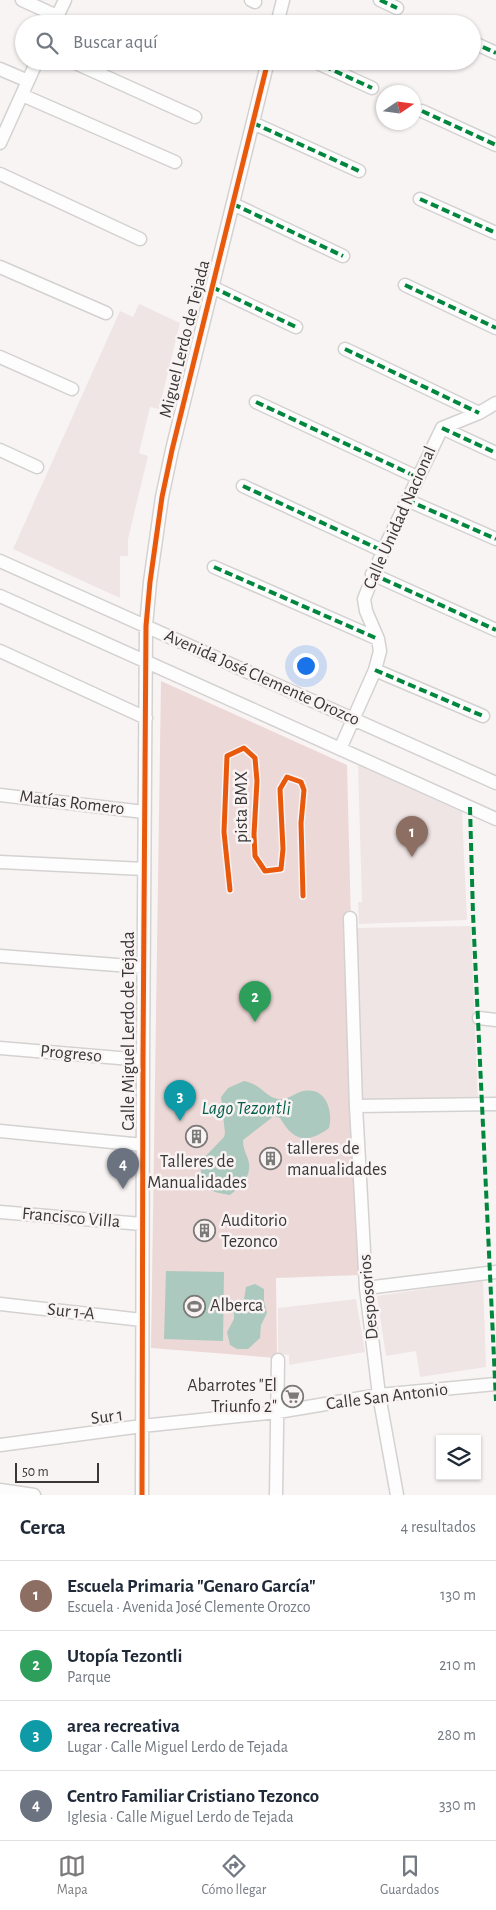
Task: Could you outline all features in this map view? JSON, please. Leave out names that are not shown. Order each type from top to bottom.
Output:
[{"type":"street","points":[[22,0],[48,15]]},
{"type":"street","points":[[58,15],[65,0]]},
{"type":"street","points":[[279,15],[283,0]]},
{"type":"street","points":[[380,0],[397,8]]},
{"type":"street","points":[[481,46],[496,53]]},
{"type":"street","points":[[0,69],[28,81]]},
{"type":"street","points":[[0,143],[33,70]]},
{"type":"street","points":[[91,70],[195,117]]},
{"type":"street","name":"Miguel Lerdo de Tejada","points":[[146,626],[162,497],[172,450],[266,70]]},
{"type":"street","points":[[333,70],[372,88]]},
{"type":"street","points":[[22,95],[175,162]]},
{"type":"street","points":[[422,112],[496,145]]},
{"type":"street","points":[[253,123],[359,171]]},
{"type":"street","points":[[0,174],[140,239]]},
{"type":"street","points":[[420,199],[496,233]]},
{"type":"street","points":[[233,204],[344,256]]},
{"type":"street","points":[[0,266],[106,314]]},
{"type":"street","points":[[405,285],[496,328]]},
{"type":"street","points":[[212,287],[296,326]]},
{"type":"street","points":[[345,349],[479,413]]},
{"type":"street","points":[[0,357],[72,389]]},
{"type":"street","points":[[256,402],[417,477]]},
{"type":"street","name":"Calle Unidad Nacional","points":[[340,749],[375,670],[380,651],[378,639],[366,611],[364,599],[372,574],[442,428],[479,413],[496,403]]},
{"type":"street","points":[[442,428],[496,453]]},
{"type":"street","points":[[0,450],[37,467]]},
{"type":"street","points":[[243,486],[383,551]]},
{"type":"street","points":[[407,500],[496,539]]},
{"type":"street","name":"Avenida José Clemente Orozco","points":[[0,561],[496,783]]},
{"type":"street","points":[[214,567],[378,639]]},
{"type":"street","points":[[372,574],[496,630]]},
{"type":"street","name":"Avenida José Clemente Orozco","points":[[0,596],[496,819]]},
{"type":"street","name":"Calle Miguel Lerdo de Tejada","points":[[142,1495],[146,626]]},
{"type":"street","points":[[0,651],[146,718]]},
{"type":"street","points":[[375,670],[483,716]]},
{"type":"street","name":"Matías Romero","points":[[0,795],[144,812]]},
{"type":"street","points":[[0,862],[144,869]]},
{"type":"street","name":"Desposorios","points":[[350,918],[356,1101],[366,1288],[379,1396],[397,1495]]},
{"type":"street","points":[[0,956],[143,967]]},
{"type":"street","points":[[479,1018],[496,1020]]},
{"type":"street","name":"Progreso","points":[[0,1048],[143,1060]]},
{"type":"street","points":[[356,1101],[496,1104]]},
{"type":"street","points":[[0,1131],[143,1144]]},
{"type":"street","name":"Francisco Villa","points":[[0,1212],[142,1224]]},
{"type":"street","points":[[366,1288],[496,1272]]},
{"type":"street","name":"Sur 1-A","points":[[0,1304],[142,1320]]},
{"type":"street","points":[[276,1495],[278,1360]]},
{"type":"street","name":"Calle San Antonio","points":[[278,1412],[379,1396],[496,1384]]},
{"type":"street","name":"Sur 1","points":[[0,1445],[142,1426],[278,1412]]},
{"type":"street","points":[[0,1490],[34,1495]]},
{"type":"shaded area","points":[[139,304],[180,323],[159,409],[150,407],[139,453],[148,456],[128,539],[128,556],[120,556],[120,598],[13,549],[120,311],[133,317]]},
{"type":"shaded area","points":[[161,681],[347,765],[360,1275],[276,1278],[277,1358],[151,1348]]},
{"type":"shaded area","points":[[358,765],[462,812],[467,920],[359,924],[358,902],[362,902]]},
{"type":"shaded area","points":[[471,926],[478,1103],[357,1105],[351,928]]},
{"type":"shaded area","points":[[483,1280],[486,1367],[420,1377],[416,1351],[386,1356],[377,1296]]},
{"type":"shaded area","points":[[356,1299],[365,1352],[289,1365],[289,1355],[278,1354],[278,1308]]},
{"type":"water","name":"Lago Tezontli","points":[[244,1081],[254,1084],[278,1099],[287,1098],[308,1090],[315,1092],[325,1100],[330,1113],[330,1121],[329,1128],[321,1133],[314,1137],[302,1138],[290,1132],[280,1118],[274,1116],[243,1140],[249,1165],[248,1175],[230,1195],[215,1192],[206,1187],[202,1178],[200,1162],[224,1137],[221,1097],[228,1088]]},
{"type":"water","name":"Alberca","points":[[166,1271],[224,1272],[223,1341],[164,1339]]},
{"type":"water","points":[[255,1284],[264,1289],[267,1313],[261,1325],[260,1338],[248,1349],[237,1349],[230,1345],[227,1332],[234,1319],[234,1308],[244,1299],[246,1287]]},
{"type":"marked path","points":[[380,0],[397,8]]},
{"type":"marked path","points":[[481,46],[496,53]]},
{"type":"marked path","points":[[333,70],[372,88]]},
{"type":"marked path","points":[[422,111],[496,145]]},
{"type":"marked path","points":[[253,123],[359,171]]},
{"type":"marked path","points":[[420,199],[496,233]]},
{"type":"marked path","points":[[233,204],[343,256]]},
{"type":"marked path","points":[[405,285],[496,328]]},
{"type":"marked path","points":[[212,287],[296,327]]},
{"type":"marked path","points":[[345,349],[479,413]]},
{"type":"marked path","points":[[256,402],[417,477]]},
{"type":"marked path","points":[[442,428],[496,453]]},
{"type":"marked path","points":[[243,486],[383,551]]},
{"type":"marked path","points":[[407,500],[496,539]]},
{"type":"marked path","points":[[214,567],[378,639]]},
{"type":"marked path","points":[[372,574],[496,630]]},
{"type":"marked path","points":[[375,670],[483,716]]},
{"type":"marked path","points":[[470,807],[473,914],[496,1401]]},
{"type":"cycle path","points":[[142,1495],[146,626],[162,497],[172,450],[266,70]]},
{"type":"cycle path","name":"pista BMX","points":[[230,890],[224,832],[227,756],[244,748],[255,758],[257,781],[254,834],[255,856],[265,871],[281,869],[283,849],[280,789],[287,777],[301,782],[304,790],[301,823],[303,896]]},
{"type":"place","name":"Escuela Primaria \"Genaro García\"","points":[[412,857]]},
{"type":"place","name":"Utopía Tezontli","points":[[255,1022]]},
{"type":"place","name":"area recreativa","points":[[180,1121]]},
{"type":"place","name":"Talleres de Manualidades","points":[[197,1137]]},
{"type":"place","name":"talleres de manualidades","points":[[271,1159]]},
{"type":"place","name":"Centro Familiar Cristiano Tezonco","points":[[123,1189]]},
{"type":"place","name":"Auditorio Tezonco","points":[[205,1231]]},
{"type":"place","name":"Alberca","points":[[194,1306]]},
{"type":"place","name":"Abarrotes \"El Triunfo 2\"","points":[[293,1396]]}]
